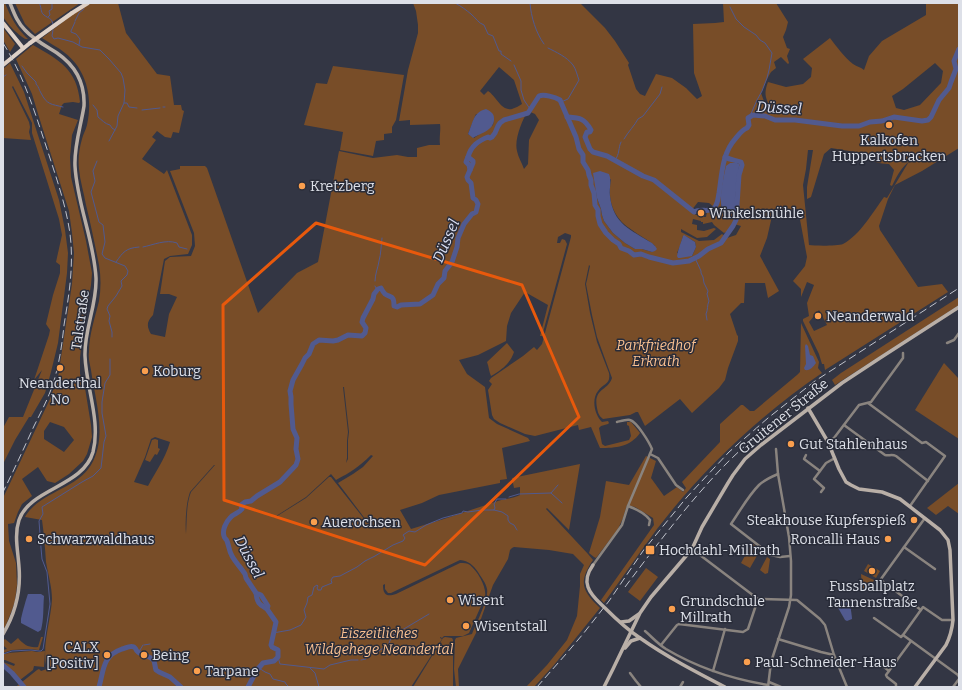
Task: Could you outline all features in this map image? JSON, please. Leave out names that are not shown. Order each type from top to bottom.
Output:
[{"type":"main road","name":"Talstraße","points":[[3,634],[12,617],[18,594],[20,575],[16,537],[20,517],[25,509],[34,501],[78,473],[89,461],[95,441],[96,430],[86,372],[85,355],[87,330],[95,296],[96,278],[92,250],[80,197],[75,166],[75,150],[84,106],[84,92],[77,74],[68,62],[36,40],[26,31],[14,15],[10,3]]},
{"type":"main road","points":[[3,65],[23,48],[88,3]]},
{"type":"main road","points":[[3,23],[23,48]]},
{"type":"main road","name":"Gruitener Straße","points":[[604,687],[640,613],[651,597],[692,548],[732,475],[745,459],[808,408],[853,375],[959,307]]},
{"type":"main road","points":[[808,408],[828,442],[846,482],[859,489],[882,492],[900,499],[940,530],[948,540],[950,550],[953,620],[950,638],[915,687]]},
{"type":"main road","points":[[593,565],[587,575],[587,586],[595,598],[640,638],[682,664],[725,687]]},
{"type":"main road","points":[[621,622],[629,621],[640,613]]},
{"type":"main road","points":[[623,649],[631,641],[640,638]]},
{"type":"street","points":[[947,343],[954,340],[959,332]]},
{"type":"street","points":[[828,442],[834,438],[859,405],[871,402],[902,359],[903,353]]},
{"type":"street","points":[[868,403],[922,443],[926,442],[946,456],[909,507]]},
{"type":"street","points":[[593,565],[622,525],[628,506],[650,454],[651,447],[635,423],[629,420],[617,422]]},
{"type":"street","points":[[844,424],[884,455],[892,454],[896,456],[928,481]]},
{"type":"street","points":[[645,631],[661,645],[688,660],[713,671],[745,681],[768,686],[771,662],[791,599],[789,537],[778,474],[776,449]]},
{"type":"street","points":[[650,454],[658,458],[676,484],[683,490]]},
{"type":"street","points":[[806,456],[804,459],[820,471]]},
{"type":"street","points":[[821,492],[824,488],[814,479],[826,463],[834,458]]},
{"type":"street","points":[[778,474],[768,478],[760,484],[732,524],[771,555],[780,557],[790,556]]},
{"type":"street","points":[[628,506],[635,508],[648,517],[650,520],[649,525]]},
{"type":"street","points":[[921,610],[881,579],[925,518]]},
{"type":"street","points":[[904,547],[935,569]]},
{"type":"street","points":[[692,548],[758,599],[797,600],[820,619],[825,624],[834,655],[848,687]]},
{"type":"street","points":[[661,645],[679,624],[743,632],[746,631],[758,599]]},
{"type":"street","points":[[903,635],[923,607],[942,620],[953,620]]},
{"type":"street","points":[[874,618],[901,637],[903,635],[958,674],[959,678],[953,687]]},
{"type":"street","points":[[713,671],[724,629]]},
{"type":"street","points":[[778,639],[834,655]]},
{"type":"street","points":[[896,687],[896,684],[886,675],[911,641]]},
{"type":"street","points":[[878,662],[890,671]]},
{"type":"street","points":[[630,673],[641,687]]},
{"type":"street","points":[[680,687],[683,682]]},
{"type":"street","points":[[769,682],[780,687]]},
{"type":"highlighted area","points":[[316,223],[522,285],[579,417],[425,565],[224,500],[223,305]]},
{"type":"green space","points":[[3,3],[5,3],[17,27],[28,39],[17,33],[4,19]]},
{"type":"green space","points":[[15,3],[80,3],[35,34],[25,24]]},
{"type":"green space","points":[[91,3],[118,3],[126,33],[157,74],[170,76],[174,105],[181,105],[182,110],[184,111],[179,133],[173,132],[171,138],[165,137],[157,131],[152,137],[156,140],[142,159],[164,174],[167,170],[192,235],[192,245],[188,254],[170,256],[164,259],[153,315],[148,322],[148,327],[151,334],[165,337],[169,314],[177,297],[169,294],[160,294],[165,261],[170,257],[191,256],[195,246],[194,233],[170,171],[180,169],[180,166],[205,166],[207,168],[258,313],[297,273],[318,262],[339,151],[373,158],[397,155],[417,157],[417,148],[429,145],[440,145],[440,124],[410,125],[410,120],[399,121],[408,70],[418,33],[416,11],[413,3],[580,3],[605,28],[615,41],[629,63],[628,65],[636,89],[640,94],[645,96],[656,74],[672,78],[686,88],[697,99],[702,96],[694,73],[693,24],[724,22],[723,3],[776,3],[788,22],[783,37],[787,48],[790,49],[787,56],[789,63],[788,64],[781,57],[774,62],[776,68],[771,72],[761,93],[768,112],[773,114],[766,95],[766,87],[768,82],[786,87],[803,84],[811,77],[812,68],[803,59],[830,38],[854,65],[864,70],[869,56],[882,41],[926,15],[926,3],[959,3],[959,148],[922,171],[895,185],[888,199],[879,226],[880,230],[918,287],[942,284],[948,292],[825,370],[824,364],[822,364],[819,354],[803,321],[803,319],[809,316],[807,303],[814,285],[807,282],[801,297],[801,289],[793,281],[805,266],[807,257],[798,209],[779,210],[772,216],[767,238],[760,256],[779,291],[768,298],[765,283],[745,283],[744,303],[741,303],[730,314],[738,336],[738,341],[725,380],[719,388],[692,413],[680,399],[645,426],[638,412],[630,415],[603,419],[598,413],[596,402],[597,397],[612,378],[597,337],[592,315],[586,284],[589,265],[585,284],[590,313],[597,342],[609,373],[608,382],[598,391],[594,403],[597,415],[602,422],[608,421],[609,423],[599,428],[602,444],[605,446],[629,440],[631,436],[627,422],[631,422],[640,433],[632,441],[622,446],[600,448],[591,427],[579,430],[578,425],[535,436],[525,434],[500,423],[494,419],[492,415],[488,390],[492,384],[489,381],[491,378],[534,347],[537,350],[542,344],[571,237],[571,235],[565,233],[558,237],[557,243],[560,243],[562,239],[565,240],[567,244],[542,336],[540,336],[548,305],[525,292],[511,313],[507,326],[506,341],[478,355],[459,360],[467,374],[485,387],[489,418],[497,424],[528,438],[530,441],[502,448],[507,479],[500,480],[500,483],[439,495],[422,503],[400,510],[411,529],[520,495],[520,487],[514,488],[512,478],[580,464],[569,530],[547,508],[546,509],[593,560],[585,574],[584,586],[589,596],[600,608],[554,665],[534,687],[526,687],[547,665],[567,640],[577,616],[580,574],[584,565],[573,554],[514,547],[510,550],[508,559],[493,585],[476,633],[458,669],[459,687],[456,687],[454,669],[455,640],[456,638],[472,634],[484,605],[487,593],[486,585],[472,565],[468,562],[460,560],[391,593],[388,593],[385,589],[385,584],[383,585],[386,594],[393,595],[460,563],[467,563],[479,576],[485,589],[485,597],[469,633],[463,636],[440,637],[442,639],[411,687],[18,687],[17,686],[19,684],[22,686],[24,684],[22,682],[37,670],[39,669],[41,671],[47,669],[45,652],[52,599],[51,585],[46,562],[42,520],[25,517],[39,502],[77,480],[85,473],[96,454],[100,431],[89,361],[89,345],[100,296],[100,274],[80,178],[79,165],[80,146],[82,137],[87,127],[89,115],[88,95],[83,76],[73,60],[42,38],[81,8]],"holes":[[[935,63],[943,71],[941,83],[920,105],[904,110],[896,108],[892,96]],[[499,67],[514,80],[522,104],[513,109],[508,109],[502,106],[488,91],[484,95],[480,91]],[[528,111],[535,114],[539,120],[529,140],[528,164],[524,169],[518,156],[516,146],[523,120]],[[476,114],[494,118],[493,125],[474,138],[468,134]],[[831,148],[868,154],[874,161],[889,164],[894,170],[890,185],[892,186],[899,173],[908,163],[887,198],[884,197],[861,229],[843,244],[827,246],[809,245],[803,185],[808,150],[813,150],[807,187],[807,199],[811,197],[824,154]],[[730,163],[737,163],[739,164],[739,167],[735,210],[726,215],[723,212],[721,205]],[[611,179],[610,195],[616,214],[625,225],[655,246],[652,252],[642,249],[635,249],[613,233],[604,221],[596,190]],[[698,202],[709,203],[715,208],[712,211],[707,212],[706,217],[703,215],[696,215],[691,211]],[[693,219],[701,221],[703,224],[712,222],[724,233],[726,232],[729,234],[734,224],[741,226],[736,235],[727,238],[722,234],[714,240],[699,241],[681,232],[681,229],[697,238],[707,237],[716,229],[714,228],[704,231],[697,230],[697,225],[692,224]],[[683,236],[695,242],[696,247],[692,256],[677,253]],[[819,310],[827,325],[814,331],[809,322]],[[343,387],[349,432],[348,459],[346,463],[348,432]],[[155,437],[170,442],[163,459],[148,486],[134,482],[151,439]],[[371,455],[373,456],[363,467],[338,483],[366,520],[331,477],[329,477],[306,498],[273,518],[306,497],[331,474],[336,480],[351,472]],[[214,465],[215,465],[191,492],[189,497],[190,492]]]},
{"type":"green space","points":[[3,28],[15,44],[10,52],[3,40]]},
{"type":"green space","points":[[33,45],[59,61],[71,73],[78,91],[80,102],[64,103],[59,114],[78,120],[72,135],[70,157],[71,177],[92,273],[82,338],[80,374],[85,388],[92,437],[87,454],[83,461],[69,474],[55,483],[47,481],[38,467],[22,479],[32,496],[22,504],[14,523],[8,524],[9,541],[16,563],[17,585],[15,601],[3,630],[3,498],[50,399],[59,373],[62,372],[63,365],[60,364],[72,284],[74,253],[69,211],[32,94],[16,59]],"holes":[[[50,422],[64,427],[74,440],[64,452],[44,439],[44,431]]]},
{"type":"green space","points":[[10,63],[24,92],[59,200],[68,253],[67,273],[58,343],[45,393],[15,440],[3,464],[3,428],[9,417],[23,417],[42,370],[34,380],[50,330],[46,324],[60,273],[60,265],[56,262],[62,235],[59,219],[32,133],[32,123],[13,86],[12,87],[29,122],[31,140],[3,138],[3,69]]},
{"type":"green space","points":[[333,66],[404,75],[396,120],[392,127],[392,133],[384,134],[384,140],[376,141],[373,156],[340,150],[343,132],[304,125],[316,83],[327,84]]},
{"type":"green space","points":[[959,297],[959,305],[835,385],[832,380],[841,373]]},
{"type":"green space","points":[[801,323],[819,362],[818,368],[822,373],[754,425],[693,485],[657,529],[604,603],[601,600],[654,525],[653,518],[635,507],[627,505],[618,529],[596,558],[589,553],[600,517],[606,481],[629,485],[646,456],[656,461],[651,478],[664,496],[677,487],[683,492],[686,488],[682,482],[720,442],[720,424],[741,405],[750,411],[754,411],[800,372]]},
{"type":"green space","points":[[507,343],[514,352],[505,366],[491,376],[487,362]]},
{"type":"green space","points":[[944,363],[959,379],[959,439],[915,410]]},
{"type":"green space","points":[[152,440],[158,440],[158,448],[160,449],[157,455],[155,454],[150,462],[145,460]]},
{"type":"green space","points":[[959,483],[959,514],[948,506],[936,515],[927,508]]},
{"type":"green space","points":[[752,543],[756,546],[755,552],[758,554],[750,568],[741,563]]},
{"type":"green space","points":[[767,557],[770,559],[768,573],[765,574],[760,570]]},
{"type":"green space","name":"Fussballplatz Tannenstraße","points":[[868,564],[880,571],[876,578],[864,571]]},
{"type":"green space","points":[[646,568],[658,577],[640,601],[628,592]]},
{"type":"green space","points":[[861,574],[874,580],[871,586],[873,588],[869,591],[862,588]]},
{"type":"green space","points":[[41,637],[43,637],[39,650],[12,650],[3,653],[3,650],[7,649],[3,645],[3,641],[5,639],[11,644],[18,638],[27,646],[38,647]]},
{"type":"green space","points":[[443,638],[452,638],[453,640],[453,687],[413,687]]},
{"type":"green space","points":[[45,651],[44,667],[34,666],[33,670],[20,680],[3,664],[3,662],[14,666],[15,664],[3,660],[4,654]]},
{"type":"water","points":[[486,109],[493,115],[494,122],[487,131],[473,138],[468,134],[474,118],[482,110]]},
{"type":"water","points":[[730,163],[737,163],[739,164],[739,167],[735,210],[729,216],[724,213],[722,208],[721,194],[726,166]]},
{"type":"water","points":[[600,171],[609,174],[612,206],[619,220],[630,230],[652,243],[657,249],[655,251],[652,252],[642,249],[635,249],[613,233],[604,221],[597,198],[593,173]]},
{"type":"water","points":[[684,235],[695,242],[696,247],[692,256],[678,258],[678,251]]},
{"type":"water","points":[[806,344],[810,355],[813,356],[816,363],[808,370],[805,370],[804,368],[806,364]]},
{"type":"water","points":[[28,594],[41,594],[44,596],[42,626],[41,630],[38,632],[21,623]]},
{"type":"water","points":[[846,599],[849,600],[852,619],[847,621],[837,606],[838,603]]},
{"type":"waterway","points":[[39,3],[41,11],[51,19],[53,24]]},
{"type":"waterway","points":[[48,17],[50,15],[49,11],[52,9],[52,3]]},
{"type":"waterway","points":[[455,3],[484,25],[488,34],[493,36],[499,51],[501,51],[501,54],[511,61]]},
{"type":"waterway","points":[[530,3],[534,25],[544,44]]},
{"type":"waterway","points":[[730,7],[736,19],[765,43],[772,53],[767,78],[750,116]]},
{"type":"waterway","points":[[75,21],[79,13],[84,9]]},
{"type":"waterway","points":[[75,22],[71,32],[76,34],[80,39],[79,45]]},
{"type":"waterway","points":[[53,30],[52,36],[54,39],[58,38],[73,42],[82,47],[100,50],[121,73],[125,90],[124,103],[118,116],[117,126],[109,141]]},
{"type":"waterway","points":[[548,48],[571,62],[575,68],[579,80],[568,99],[561,102]]},
{"type":"waterway","name":"Düssel","points":[[567,117],[581,119],[586,123],[591,130],[590,132],[587,132],[585,137],[590,149],[593,152],[607,156],[643,176],[654,180],[694,212],[699,210],[710,210],[714,208],[717,203],[725,157],[731,144],[749,125],[748,118],[753,115],[765,116],[775,120],[795,120],[842,126],[859,126],[894,117],[922,121],[928,120],[939,100],[949,88],[956,69],[954,61],[959,49]]},
{"type":"waterway","points":[[514,65],[521,81],[521,90],[524,100],[530,109]]},
{"type":"waterway","points":[[22,66],[36,82],[45,100],[63,107]]},
{"type":"waterway","points":[[624,139],[638,119],[643,116],[660,94],[662,87]]},
{"type":"waterway","name":"Düssel","points":[[248,687],[257,670],[263,663],[274,661],[278,657],[278,650],[271,645],[276,622],[267,609],[268,606],[261,595],[256,593],[232,556],[227,541],[224,537],[225,526],[232,516],[242,509],[241,505],[245,502],[251,501],[280,482],[296,465],[298,459],[296,449],[297,438],[293,429],[290,391],[293,380],[305,358],[309,354],[313,344],[319,340],[333,341],[348,335],[362,336],[365,333],[366,328],[362,322],[363,318],[374,294],[378,289],[381,288],[385,294],[392,297],[394,306],[397,307],[401,305],[420,304],[433,295],[438,284],[444,278],[445,271],[452,262],[457,247],[458,238],[464,224],[472,214],[476,212],[478,204],[473,198],[471,183],[467,177],[473,163],[473,161],[468,157],[475,144],[488,137],[492,137],[500,123],[504,120],[528,113],[539,96],[550,96],[560,100],[576,137],[579,149],[583,155],[583,162],[588,170],[591,180],[600,224],[606,233],[619,244],[621,248],[634,255],[641,254],[673,263],[689,261],[721,243],[736,220],[739,175],[742,165],[741,162],[725,157]]},
{"type":"waterway","points":[[124,103],[127,103],[129,107],[137,108]]},
{"type":"waterway","points":[[93,105],[97,110],[98,117],[115,130]]},
{"type":"waterway","points":[[142,110],[160,108]]},
{"type":"waterway","points":[[615,160],[618,156],[621,142]]},
{"type":"waterway","points":[[468,157],[466,162],[469,165],[470,170]]},
{"type":"waterway","points":[[97,161],[93,171],[95,181],[91,192],[99,222],[103,225],[105,242],[102,254],[105,258],[125,266],[128,271],[127,275],[121,281],[122,286],[107,309],[110,316],[109,321],[112,337]]},
{"type":"waterway","points":[[375,281],[382,238]]},
{"type":"waterway","points":[[143,247],[173,242],[177,243],[179,247],[187,249]]},
{"type":"waterway","points":[[116,262],[125,251],[131,248],[139,247]]},
{"type":"waterway","points":[[695,258],[708,291],[707,294],[709,301],[706,314],[707,320]]},
{"type":"waterway","name":"Düssel","points":[[375,286],[377,290]]},
{"type":"waterway","points":[[3,654],[12,651],[41,651],[43,649],[50,604],[47,572],[42,559],[41,548],[39,521],[43,514],[42,507],[93,476],[101,468],[106,436],[102,413],[102,402],[105,383],[110,375],[110,359]]},
{"type":"waterway","points":[[509,497],[519,494],[551,493],[558,485]]},
{"type":"waterway","points":[[551,493],[562,503]]},
{"type":"waterway","points":[[273,633],[290,630],[301,625],[306,617],[304,610],[308,597],[312,595],[314,587],[317,585],[318,590],[321,590],[322,587],[332,583],[331,580],[333,577],[340,576],[393,545],[403,541],[405,538],[403,535],[409,531],[415,532],[426,525],[443,518],[462,513],[463,511],[494,510],[494,504],[497,499],[506,499]]},
{"type":"waterway","points":[[494,510],[502,512],[508,516],[508,520],[517,530]]},
{"type":"waterway","points":[[256,593],[259,603],[267,609]]},
{"type":"waterway","points":[[389,643],[392,636],[429,614]]},
{"type":"waterway","points":[[144,645],[150,644]]},
{"type":"waterway","points":[[137,651],[140,650],[143,645]]},
{"type":"waterway","points":[[361,660],[366,659],[370,654],[376,653],[387,645]]},
{"type":"waterway","name":"Düssel","points":[[99,687],[103,669],[107,660],[115,652],[131,646],[140,653],[153,659],[156,670],[170,677],[181,687]]},
{"type":"waterway","points":[[278,657],[280,664],[324,669],[330,665],[351,660],[358,660]]},
{"type":"waterway","name":"Düssel","points":[[3,665],[24,687]]},
{"type":"waterway","points":[[259,668],[270,674],[273,679],[285,682],[289,687]]},
{"type":"waterway","points":[[310,668],[315,673],[319,687]]},
{"type":"railway","points":[[3,43],[17,68],[38,122],[63,202],[71,246],[69,291],[59,362],[55,377],[47,400],[3,492]]},
{"type":"railway","points":[[537,687],[583,634],[609,601],[643,551],[664,525],[687,497],[729,452],[768,418],[815,381],[959,288]]},
{"type":"railway","points":[[625,587],[683,512],[721,469],[752,440],[805,395]]},
{"type":"place","name":"Kalkofen Huppertsbracken","points":[[889,125]]},
{"type":"place","name":"Kretzberg","points":[[302,186]]},
{"type":"place","name":"Winkelsmühle","points":[[701,213]]},
{"type":"place","name":"Neanderwald","points":[[818,316]]},
{"type":"place","name":"Neanderthal No","points":[[60,368]]},
{"type":"place","name":"Koburg","points":[[145,371]]},
{"type":"place","name":"Gut Stahlenhaus","points":[[791,444]]},
{"type":"place","name":"Steakhouse Kupferspieß","points":[[914,520]]},
{"type":"place","name":"Auerochsen","points":[[314,522]]},
{"type":"place","name":"Schwarzwaldhaus","points":[[29,539]]},
{"type":"place","name":"Roncalli Haus","points":[[888,539]]},
{"type":"place","name":"Hochdahl-Millrath","points":[[650,550]]},
{"type":"place","name":"Fussballplatz Tannenstraße","points":[[872,571]]},
{"type":"place","name":"Wisent","points":[[450,600]]},
{"type":"place","name":"Grundschule Millrath","points":[[672,609]]},
{"type":"place","name":"Wisentstall","points":[[466,626]]},
{"type":"place","name":"CALX [Positiv]","points":[[107,655]]},
{"type":"place","name":"Being","points":[[144,655]]},
{"type":"place","name":"Paul-Schneider-Haus","points":[[747,662]]},
{"type":"place","name":"Tarpane","points":[[197,671]]},
{"type":"park label","name":"Parkfriedhof Erkrath","points":[[656,354]]},
{"type":"park label","name":"Eiszeitliches Wildgehege Neandertal","points":[[379,642]]}]
